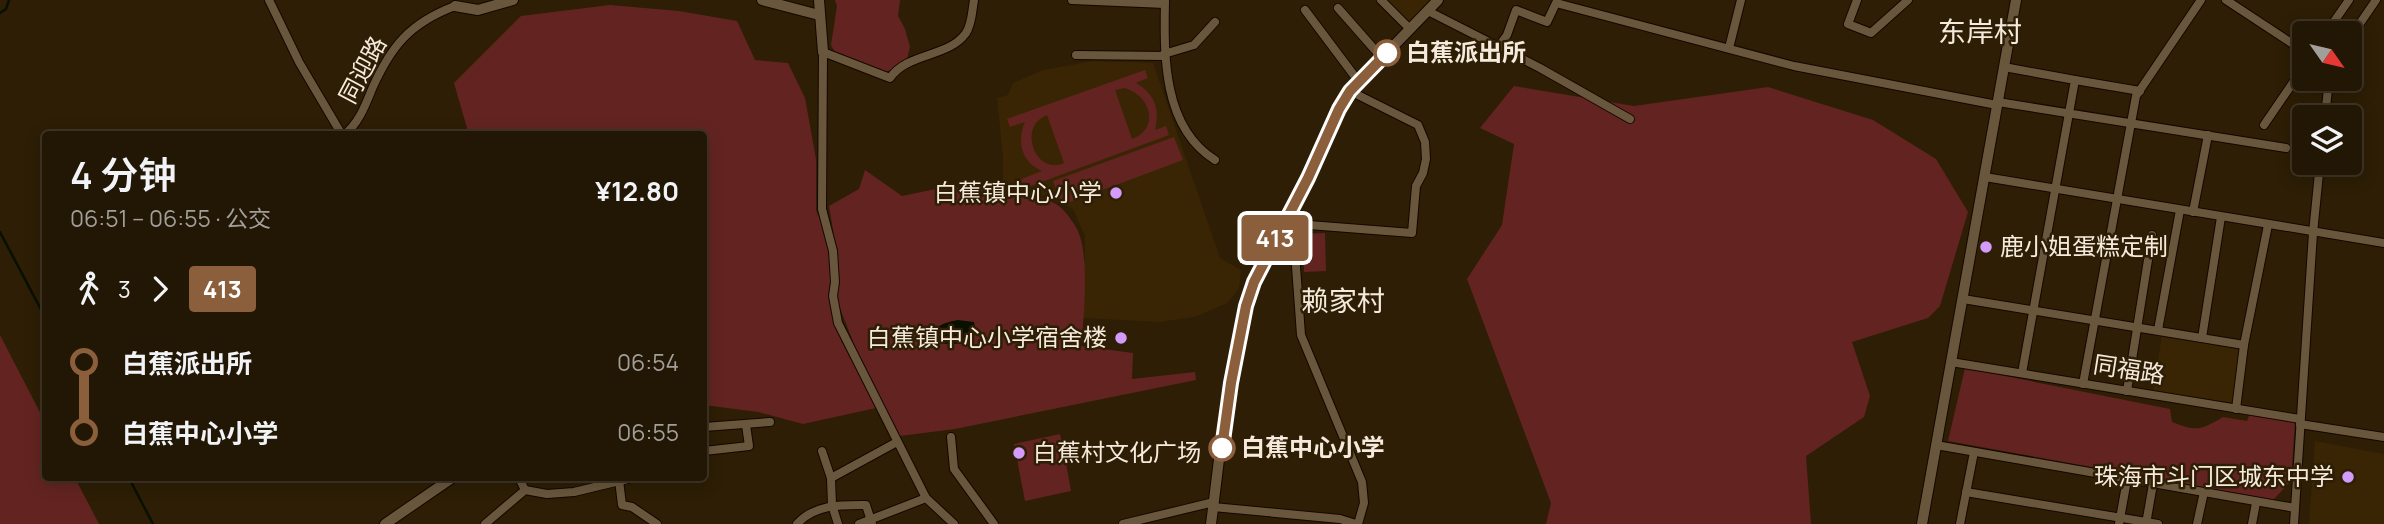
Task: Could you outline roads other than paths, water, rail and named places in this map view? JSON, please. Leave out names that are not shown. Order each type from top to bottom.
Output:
[{"type":"street","points":[[269,0],[299,62],[341,131]]},
{"type":"street","points":[[454,6],[467,0]]},
{"type":"street","points":[[454,6],[478,10],[513,0]]},
{"type":"street","points":[[762,0],[819,15]]},
{"type":"street","points":[[819,0],[823,52],[822,209],[833,251],[834,310],[838,323],[926,498],[954,524]]},
{"type":"street","points":[[823,52],[890,78],[905,62],[950,46],[959,40],[970,26],[974,0]]},
{"type":"street","points":[[1073,0],[1165,2],[1164,55],[1172,94],[1185,127],[1198,146],[1215,160]]},
{"type":"street","points":[[1381,0],[1410,29]]},
{"type":"street","points":[[1211,524],[1231,383],[1246,306],[1260,267],[1308,178],[1350,91],[1438,0]]},
{"type":"street","points":[[1729,48],[1741,0]]},
{"type":"street","points":[[1857,0],[1848,24],[1871,33],[1908,0]]},
{"type":"street","points":[[1922,524],[2016,0]]},
{"type":"street","points":[[2082,384],[2136,96],[2201,0]]},
{"type":"street","points":[[2226,0],[2292,43]]},
{"type":"street","points":[[2334,21],[2349,0]]},
{"type":"street","points":[[2362,21],[2376,0]]},
{"type":"street","points":[[1499,46],[1507,35],[1516,10],[1547,22],[1556,3],[1579,4],[1794,66],[1998,104],[2286,148]]},
{"type":"street","name":"同迎路","points":[[347,131],[359,120],[396,44],[423,21],[454,6]]},
{"type":"street","points":[[1338,8],[1382,58]]},
{"type":"street","points":[[1304,10],[1359,82]]},
{"type":"street","points":[[1428,11],[1499,46],[1630,119]]},
{"type":"street","points":[[1076,55],[1164,55],[1194,45],[1215,22]]},
{"type":"street","points":[[2004,67],[2140,91]]},
{"type":"street","points":[[2022,373],[2075,80]]},
{"type":"street","points":[[2264,125],[2292,84]]},
{"type":"street","points":[[1123,524],[1214,504],[1340,519],[1357,524],[1364,503],[1362,482],[1301,335],[1294,239],[1309,225],[1412,233],[1416,186],[1426,159],[1418,125],[1350,91]]},
{"type":"street","points":[[2193,212],[2208,135]]},
{"type":"street","points":[[2294,524],[2319,175]]},
{"type":"street","points":[[1985,177],[2384,243]]},
{"type":"street","points":[[2158,330],[2180,210]]},
{"type":"street","points":[[1287,216],[1302,232]]},
{"type":"street","points":[[2202,338],[2221,217]]},
{"type":"street","points":[[2236,409],[2244,345],[2268,225]]},
{"type":"street","points":[[2127,391],[2152,235]]},
{"type":"street","points":[[1963,299],[2244,345]]},
{"type":"street","name":"同福路","points":[[1951,362],[2236,409],[2384,437]]},
{"type":"street","points":[[707,427],[770,422]]},
{"type":"street","points":[[707,451],[749,446],[746,425]]},
{"type":"street","points":[[951,437],[954,469],[994,524]]},
{"type":"street","points":[[831,478],[897,442]]},
{"type":"street","points":[[1936,445],[2295,508]]},
{"type":"street","points":[[822,451],[831,478],[832,505],[838,524]]},
{"type":"street","points":[[1960,524],[1974,452]]},
{"type":"street","points":[[2120,521],[2127,480]]},
{"type":"street","points":[[385,524],[448,481]]},
{"type":"street","points":[[520,481],[525,490]]},
{"type":"street","points":[[525,490],[547,494],[574,492],[615,481]]},
{"type":"street","points":[[619,481],[622,506],[632,507],[657,524]]},
{"type":"street","points":[[2146,523],[2153,485]]},
{"type":"street","points":[[485,524],[525,490]]},
{"type":"street","points":[[1966,492],[2120,521],[2158,524]]},
{"type":"street","points":[[2197,524],[2204,492]]},
{"type":"street","points":[[859,524],[871,522],[926,498]]},
{"type":"street","points":[[2252,524],[2256,503]]},
{"type":"street","points":[[797,524],[805,515],[832,505],[866,505],[871,522]]},
{"type":"waterway","points":[[0,13],[6,9],[9,0]]},
{"type":"waterway","points":[[0,232],[42,311]]},
{"type":"waterway","points":[[131,481],[153,524]]},
{"type":"place","name":"白蕉派出所","points":[[1387,53]]},
{"type":"place","name":"白蕉镇中心小学","points":[[1116,193]]},
{"type":"place","name":"鹿小姐蛋糕定制","points":[[1986,247]]},
{"type":"place","name":"白蕉镇中心小学宿舍楼","points":[[1121,338]]},
{"type":"place","name":"白蕉中心小学","points":[[1222,448]]},
{"type":"place","name":"白蕉村文化广场","points":[[1019,453]]},
{"type":"place","name":"珠海市斗门区城东中学","points":[[2348,477]]},
{"type":"district","name":"东岸村","points":[[1980,32]]},
{"type":"district","name":"赖家村","points":[[1343,301]]}]
